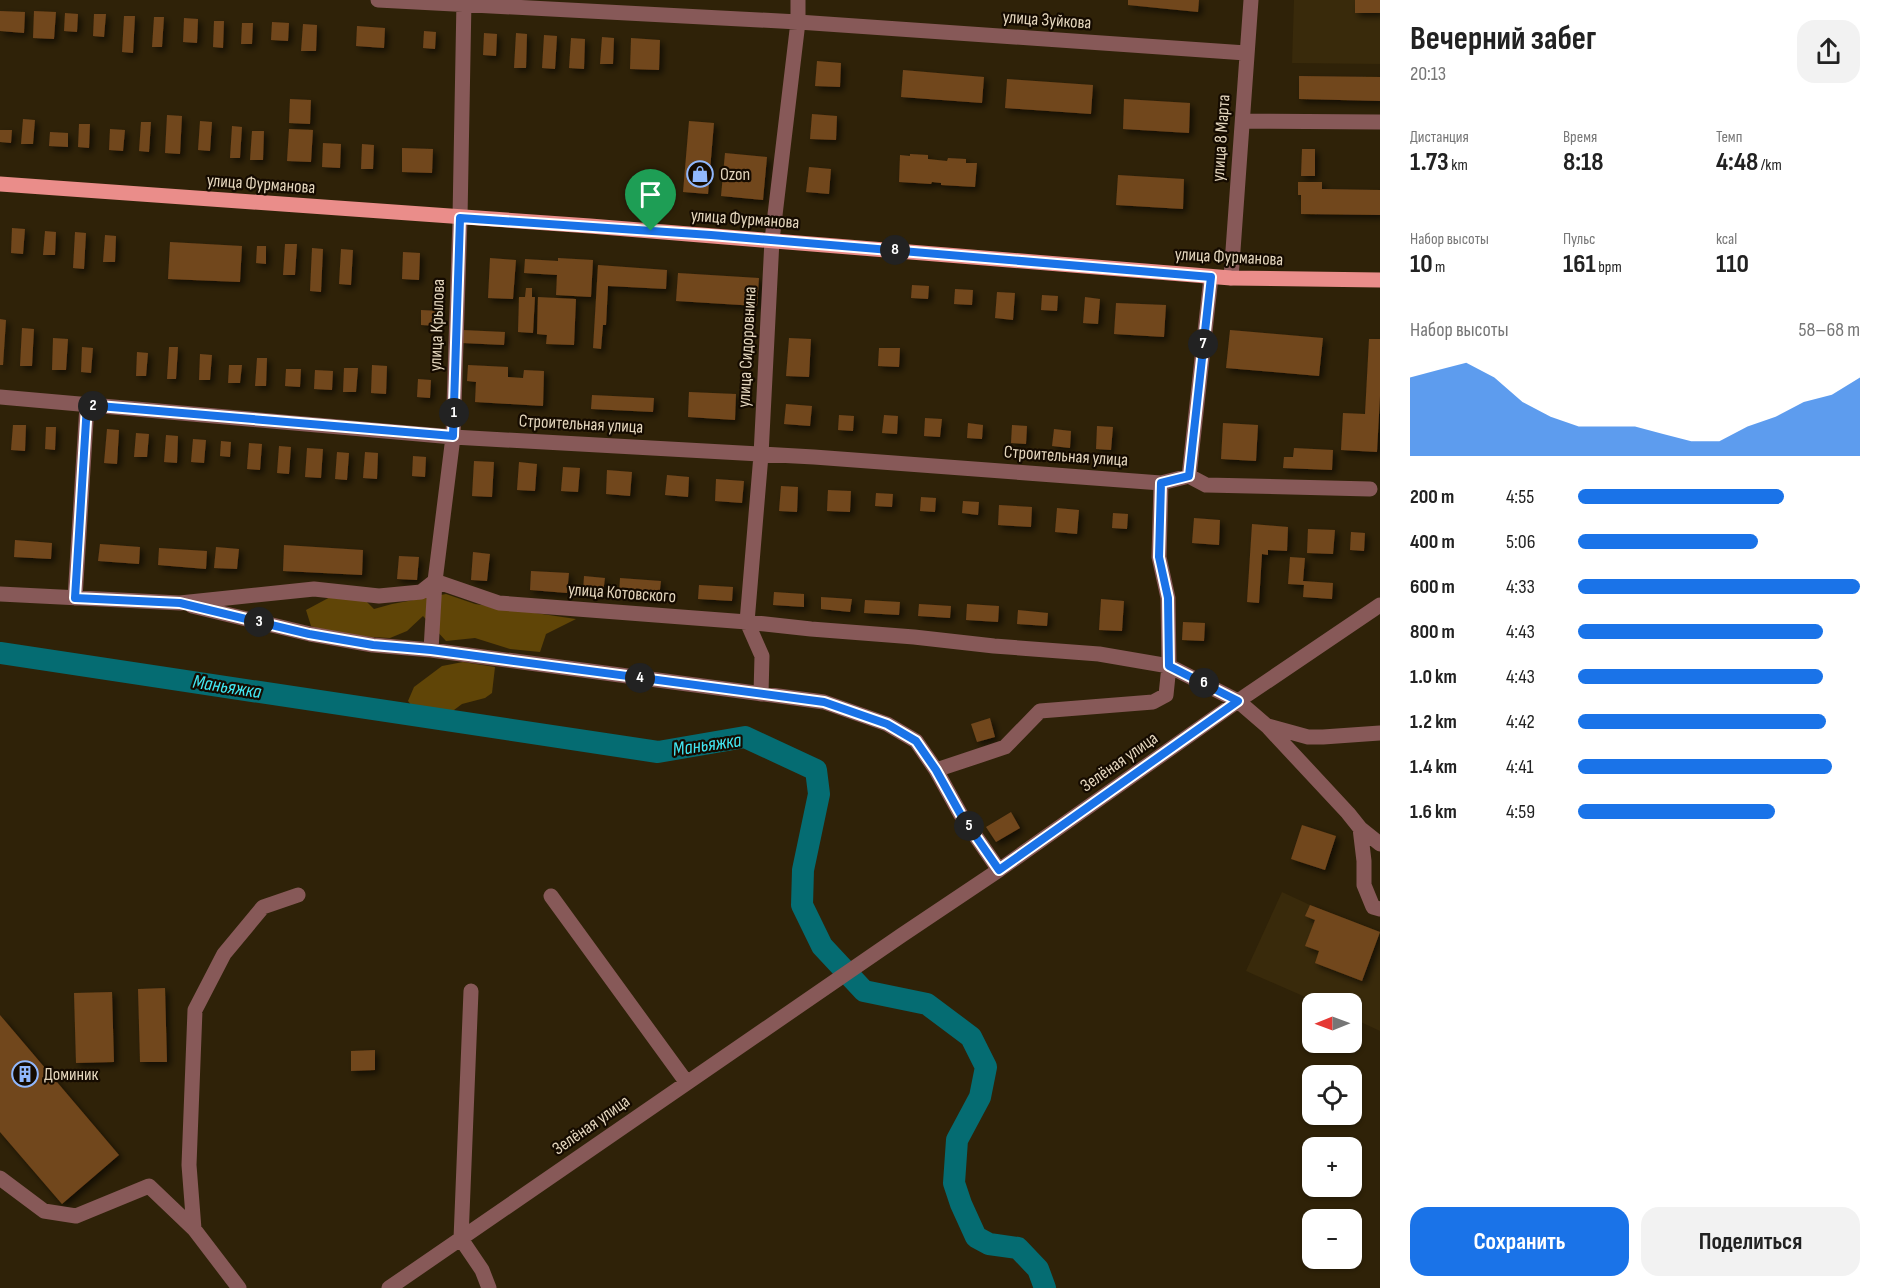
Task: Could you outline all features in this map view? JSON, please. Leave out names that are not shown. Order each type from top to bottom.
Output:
[{"type":"main road","name":"улица Фурманова","points":[[0,184],[772,240],[1211,277],[1380,280]]},
{"type":"street","name":"улица Зуйкова","points":[[378,0],[464,2],[798,22],[1246,53]]},
{"type":"street","name":"улица Сидоровнина","points":[[761,694],[762,656],[747,622],[761,454],[772,240],[798,22],[798,0]]},
{"type":"street","name":"улица 8 Марта","points":[[1231,278],[1251,0]]},
{"type":"street","name":"улица Крылова","points":[[431,650],[435,581],[453,436],[464,2]]},
{"type":"street","points":[[1243,121],[1380,122]]},
{"type":"street","points":[[1189,476],[1211,277]]},
{"type":"street","name":"Строительная улица","points":[[0,397],[453,436],[761,454],[1161,483]]},
{"type":"street","points":[[75,598],[87,405]]},
{"type":"street","points":[[936,770],[1005,747],[1040,711],[1153,702],[1166,695],[1169,666],[1168,598],[1159,557],[1161,483],[1189,476],[1206,485],[1370,489]]},
{"type":"street","points":[[0,594],[180,603],[314,589],[379,596],[421,592],[435,581]]},
{"type":"street","name":"улица Котовского","points":[[435,581],[499,603],[747,622],[1099,654],[1169,666],[1238,701],[1267,726],[1360,828],[1380,844]]},
{"type":"street","points":[[180,603],[309,634],[373,645],[431,650],[824,702],[887,724],[916,741],[936,770],[961,815],[999,870]]},
{"type":"street","name":"Зелёная улица","points":[[389,1288],[999,870],[1238,701],[1380,605]]},
{"type":"street","points":[[1267,726],[1308,736],[1334,737],[1380,733]]},
{"type":"street","points":[[1360,828],[1364,885],[1373,907],[1380,909]]},
{"type":"street","points":[[194,1229],[189,1165],[195,1010],[224,954],[263,907],[298,895]]},
{"type":"street","points":[[551,896],[687,1083]]},
{"type":"street","points":[[471,991],[461,1239],[482,1270],[489,1288]]},
{"type":"street","points":[[0,1178],[44,1211],[76,1216],[150,1186],[194,1229],[239,1288]]},
{"type":"shaded area","points":[[1294,0],[1380,0],[1380,64],[1292,63]]},
{"type":"shaded area","points":[[446,594],[475,604],[576,619],[546,634],[540,652],[510,649],[475,638],[446,641],[423,616],[407,631],[390,638],[338,635],[311,626],[306,610],[334,595],[364,599],[374,609]]},
{"type":"shaded area","points":[[463,662],[495,667],[492,693],[485,698],[462,704],[446,716],[415,710],[408,701],[414,687],[442,666]]},
{"type":"shaded area","points":[[1282,892],[1380,932],[1380,1031],[1362,1023],[1362,993],[1302,993],[1302,996],[1246,971]]},
{"type":"building","points":[[1128,0],[1199,0],[1198,12],[1128,5]]},
{"type":"building","points":[[1355,0],[1380,0],[1380,13],[1355,13]]},
{"type":"building","points":[[0,11],[25,12],[24,33],[0,31]]},
{"type":"building","points":[[34,11],[56,12],[54,39],[33,38]]},
{"type":"building","points":[[65,13],[78,14],[77,32],[64,31]]},
{"type":"building","points":[[94,14],[106,14],[104,37],[93,36]]},
{"type":"building","points":[[124,16],[135,16],[133,53],[122,52]]},
{"type":"building","points":[[154,17],[164,17],[162,47],[152,47]]},
{"type":"building","points":[[184,18],[198,19],[197,43],[183,42]]},
{"type":"building","points":[[214,21],[224,21],[223,48],[213,47]]},
{"type":"building","points":[[272,22],[289,23],[288,41],[271,40]]},
{"type":"building","points":[[242,23],[253,23],[252,44],[241,44]]},
{"type":"building","points":[[303,24],[317,25],[316,51],[301,51]]},
{"type":"building","points":[[357,26],[385,28],[384,48],[356,46]]},
{"type":"building","points":[[424,31],[436,32],[435,49],[423,48]]},
{"type":"building","points":[[484,33],[497,34],[496,56],[483,55]]},
{"type":"building","points":[[516,33],[527,34],[526,68],[514,68]]},
{"type":"building","points":[[544,35],[557,36],[555,69],[542,68]]},
{"type":"building","points":[[602,37],[614,38],[613,64],[600,64]]},
{"type":"building","points":[[571,38],[585,39],[584,69],[569,68]]},
{"type":"building","points":[[631,38],[660,40],[659,70],[630,69]]},
{"type":"building","points":[[817,61],[841,63],[840,87],[815,86]]},
{"type":"building","points":[[903,70],[984,77],[982,103],[901,97]]},
{"type":"building","points":[[1299,76],[1380,77],[1380,101],[1299,99]]},
{"type":"building","points":[[1007,79],[1093,85],[1091,114],[1005,108]]},
{"type":"building","points":[[290,99],[311,100],[310,124],[289,123]]},
{"type":"building","points":[[1124,99],[1190,103],[1189,133],[1123,129]]},
{"type":"building","points":[[812,114],[837,116],[836,140],[810,139]]},
{"type":"building","points":[[167,115],[182,116],[180,154],[165,153]]},
{"type":"building","points":[[23,119],[35,120],[33,144],[21,144]]},
{"type":"building","points":[[200,121],[212,122],[210,151],[198,150]]},
{"type":"building","points":[[689,121],[714,123],[708,194],[683,192]]},
{"type":"building","points":[[141,122],[151,122],[149,152],[139,151]]},
{"type":"building","points":[[79,124],[90,124],[89,148],[78,147]]},
{"type":"building","points":[[232,126],[242,127],[240,158],[230,158]]},
{"type":"building","points":[[110,129],[125,130],[123,151],[109,150]]},
{"type":"building","points":[[289,129],[313,130],[311,162],[287,161]]},
{"type":"building","points":[[0,130],[12,130],[11,143],[0,142]]},
{"type":"building","points":[[252,131],[264,131],[263,160],[250,160]]},
{"type":"building","points":[[50,132],[68,133],[68,147],[49,146]]},
{"type":"building","points":[[323,143],[341,144],[340,168],[322,167]]},
{"type":"building","points":[[362,144],[374,145],[373,169],[361,169]]},
{"type":"building","points":[[402,148],[433,149],[432,173],[402,172]]},
{"type":"building","points":[[1302,149],[1315,149],[1315,176],[1301,176]]},
{"type":"building","points":[[725,153],[767,157],[763,200],[721,196]]},
{"type":"building","points":[[910,154],[928,155],[928,159],[947,161],[948,158],[966,159],[966,163],[977,163],[975,187],[941,185],[941,183],[932,182],[931,184],[899,182],[900,155],[910,156]]},
{"type":"building","points":[[809,167],[831,169],[829,194],[806,192]]},
{"type":"building","points":[[1118,175],[1184,179],[1183,209],[1116,205]]},
{"type":"building","points":[[1298,182],[1322,182],[1322,189],[1380,190],[1380,215],[1301,214]]},
{"type":"building","points":[[12,228],[25,229],[23,254],[11,253]]},
{"type":"building","points":[[45,231],[56,232],[55,255],[43,255]]},
{"type":"building","points":[[75,232],[86,233],[84,269],[73,268]]},
{"type":"building","points":[[105,235],[116,236],[115,262],[103,262]]},
{"type":"building","points":[[170,242],[242,246],[240,282],[168,279]]},
{"type":"building","points":[[285,244],[297,244],[295,275],[283,275]]},
{"type":"building","points":[[257,246],[266,246],[266,264],[256,263]]},
{"type":"building","points":[[312,248],[323,249],[321,292],[310,291]]},
{"type":"building","points":[[341,249],[353,250],[351,285],[339,284]]},
{"type":"building","points":[[403,252],[420,253],[419,280],[402,279]]},
{"type":"building","points":[[490,258],[516,260],[513,299],[488,298]]},
{"type":"building","points":[[558,258],[593,260],[591,297],[556,295],[557,275],[524,273],[525,259],[558,261]]},
{"type":"building","points":[[598,265],[667,270],[666,289],[608,286],[606,325],[603,325],[601,349],[593,348]]},
{"type":"building","points":[[678,273],[759,278],[757,306],[676,301]]},
{"type":"building","points":[[912,285],[929,286],[928,299],[911,298]]},
{"type":"building","points":[[526,288],[532,288],[532,297],[535,297],[533,333],[518,332],[519,297],[525,297]]},
{"type":"building","points":[[955,289],[973,290],[972,305],[954,304]]},
{"type":"building","points":[[997,292],[1015,293],[1013,320],[995,318]]},
{"type":"building","points":[[1042,295],[1058,296],[1057,311],[1041,310]]},
{"type":"building","points":[[538,297],[576,299],[574,345],[546,344],[547,335],[537,334]]},
{"type":"building","points":[[1085,297],[1100,299],[1098,324],[1083,323]]},
{"type":"building","points":[[1116,303],[1166,305],[1164,337],[1114,334]]},
{"type":"building","points":[[421,310],[440,311],[439,326],[421,325]]},
{"type":"building","points":[[0,319],[6,320],[3,365],[0,365]]},
{"type":"building","points":[[22,328],[34,329],[32,366],[20,366]]},
{"type":"building","points":[[463,330],[505,332],[504,345],[462,343]]},
{"type":"building","points":[[1230,330],[1323,338],[1319,376],[1226,368]]},
{"type":"building","points":[[53,338],[68,339],[66,370],[52,370]]},
{"type":"building","points":[[789,338],[811,339],[809,377],[786,376]]},
{"type":"building","points":[[1369,339],[1380,339],[1377,452],[1341,450],[1343,413],[1365,414]]},
{"type":"building","points":[[82,347],[93,348],[91,373],[81,372]]},
{"type":"building","points":[[169,347],[178,347],[176,379],[167,379]]},
{"type":"building","points":[[879,348],[900,348],[899,367],[878,366]]},
{"type":"building","points":[[137,352],[148,353],[146,376],[136,376]]},
{"type":"building","points":[[200,354],[212,355],[210,380],[199,380]]},
{"type":"building","points":[[257,358],[267,358],[266,386],[255,386]]},
{"type":"building","points":[[229,365],[242,365],[240,383],[228,383]]},
{"type":"building","points":[[372,365],[387,366],[386,394],[371,393]]},
{"type":"building","points":[[468,365],[508,367],[508,377],[523,378],[524,370],[544,371],[543,406],[475,402],[476,382],[467,381]]},
{"type":"building","points":[[344,368],[358,368],[356,392],[343,392]]},
{"type":"building","points":[[286,369],[301,369],[300,387],[285,386]]},
{"type":"building","points":[[315,370],[333,371],[332,390],[314,389]]},
{"type":"building","points":[[418,379],[431,380],[430,398],[417,397]]},
{"type":"building","points":[[689,392],[736,394],[735,420],[688,417]]},
{"type":"building","points":[[592,395],[654,398],[653,412],[591,409]]},
{"type":"building","points":[[786,404],[812,406],[810,426],[784,424]]},
{"type":"building","points":[[839,415],[854,416],[853,431],[838,430]]},
{"type":"building","points":[[884,415],[898,416],[897,434],[882,433]]},
{"type":"building","points":[[925,418],[942,419],[940,437],[924,436]]},
{"type":"building","points":[[968,423],[983,425],[982,439],[967,438]]},
{"type":"building","points":[[1223,423],[1258,425],[1256,461],[1221,459]]},
{"type":"building","points":[[13,425],[26,425],[25,451],[11,450]]},
{"type":"building","points":[[1012,425],[1027,426],[1026,444],[1011,443]]},
{"type":"building","points":[[1097,426],[1113,427],[1111,450],[1096,449]]},
{"type":"building","points":[[46,427],[56,427],[55,450],[45,449]]},
{"type":"building","points":[[107,429],[119,430],[117,464],[104,463]]},
{"type":"building","points":[[1054,429],[1071,431],[1070,448],[1052,446]]},
{"type":"building","points":[[136,433],[149,434],[147,457],[134,457]]},
{"type":"building","points":[[166,435],[178,436],[177,463],[164,462]]},
{"type":"building","points":[[193,439],[206,440],[204,463],[191,462]]},
{"type":"building","points":[[221,441],[231,442],[230,457],[220,456]]},
{"type":"building","points":[[249,443],[262,444],[260,470],[247,469]]},
{"type":"building","points":[[279,446],[291,447],[289,474],[277,473]]},
{"type":"building","points":[[307,448],[323,449],[321,478],[305,477]]},
{"type":"building","points":[[1294,448],[1333,450],[1332,470],[1283,468],[1284,457],[1293,457]]},
{"type":"building","points":[[337,452],[349,453],[347,480],[335,479]]},
{"type":"building","points":[[365,452],[378,453],[377,479],[363,478]]},
{"type":"building","points":[[413,456],[426,457],[425,477],[412,476]]},
{"type":"building","points":[[474,461],[494,462],[492,497],[472,496]]},
{"type":"building","points":[[519,462],[537,464],[535,491],[517,490]]},
{"type":"building","points":[[563,467],[580,468],[578,492],[561,491]]},
{"type":"building","points":[[607,470],[632,472],[630,496],[606,494]]},
{"type":"building","points":[[667,475],[689,477],[688,497],[665,495]]},
{"type":"building","points":[[716,479],[744,481],[742,503],[715,501]]},
{"type":"building","points":[[781,486],[798,487],[797,512],[779,511]]},
{"type":"building","points":[[828,490],[851,491],[850,512],[827,511]]},
{"type":"building","points":[[876,493],[893,494],[892,507],[875,506]]},
{"type":"building","points":[[921,497],[936,498],[935,512],[920,511]]},
{"type":"building","points":[[963,501],[979,502],[978,515],[962,513]]},
{"type":"building","points":[[999,505],[1032,507],[1031,527],[998,525]]},
{"type":"building","points":[[1057,508],[1079,510],[1077,534],[1055,532]]},
{"type":"building","points":[[1113,513],[1128,514],[1127,529],[1112,528]]},
{"type":"building","points":[[1194,518],[1220,520],[1219,545],[1192,543]]},
{"type":"building","points":[[1252,524],[1288,527],[1287,551],[1268,550],[1268,555],[1262,554],[1259,603],[1247,602]]},
{"type":"building","points":[[1308,529],[1335,530],[1333,554],[1307,553]]},
{"type":"building","points":[[1351,532],[1365,533],[1364,551],[1350,550]]},
{"type":"building","points":[[15,540],[52,543],[51,559],[14,557]]},
{"type":"building","points":[[100,544],[140,547],[139,564],[98,561]]},
{"type":"building","points":[[284,545],[363,550],[362,575],[283,571]]},
{"type":"building","points":[[216,547],[239,549],[237,569],[214,568]]},
{"type":"building","points":[[159,548],[207,551],[206,569],[158,565]]},
{"type":"building","points":[[473,552],[490,554],[487,581],[471,580]]},
{"type":"building","points":[[399,556],[419,557],[417,580],[397,579]]},
{"type":"building","points":[[1290,557],[1305,558],[1303,581],[1333,583],[1332,599],[1303,597],[1304,585],[1288,584]]},
{"type":"building","points":[[531,571],[569,573],[567,593],[530,590]]},
{"type":"building","points":[[584,576],[605,578],[603,593],[583,592]]},
{"type":"building","points":[[620,578],[661,581],[659,598],[619,595]]},
{"type":"building","points":[[699,585],[733,587],[732,601],[698,599]]},
{"type":"building","points":[[774,592],[804,594],[804,607],[773,605]]},
{"type":"building","points":[[821,597],[852,599],[850,612],[821,609]]},
{"type":"building","points":[[1101,599],[1124,601],[1122,631],[1099,630]]},
{"type":"building","points":[[865,600],[900,602],[899,615],[864,613]]},
{"type":"building","points":[[919,604],[951,606],[950,618],[918,616]]},
{"type":"building","points":[[967,604],[999,606],[998,622],[966,620]]},
{"type":"building","points":[[1018,610],[1048,613],[1047,626],[1017,624]]},
{"type":"building","points":[[1183,622],[1205,623],[1204,641],[1182,640]]},
{"type":"building","points":[[990,718],[995,737],[977,742],[971,724]]},
{"type":"building","points":[[1011,812],[1020,828],[996,842],[986,827]]},
{"type":"building","points":[[1302,825],[1336,836],[1325,870],[1291,859]]},
{"type":"building","points":[[1310,905],[1380,932],[1362,981],[1315,963],[1319,951],[1305,946],[1315,920],[1305,916]]},
{"type":"building","points":[[165,988],[167,1062],[140,1062],[138,989]]},
{"type":"building","points":[[112,992],[114,1062],[76,1063],[74,993]]},
{"type":"building","name":"Доминик","points":[[0,1015],[119,1155],[62,1204],[0,1132]]},
{"type":"building","points":[[375,1050],[375,1070],[351,1071],[351,1051]]},
{"type":"waterway","name":"Маньяжка","points":[[0,653],[658,752],[745,737],[816,770],[819,794],[803,870],[802,905],[822,946],[864,991],[927,1004],[971,1037],[986,1067],[980,1097],[957,1140],[954,1183],[976,1237],[989,1244],[1018,1248],[1038,1269],[1045,1288]]},
{"type":"place","name":"Ozon","points":[[700,174]]},
{"type":"place","name":"Доминик","points":[[25,1074]]},
{"type":"route","points":[[460,218],[651,231],[1211,277],[1189,476],[1161,483],[1159,557],[1168,598],[1169,666],[1238,701],[999,870],[961,815],[936,770],[916,741],[887,724],[824,702],[431,650],[373,645],[309,634],[180,603],[75,598],[87,405],[453,436],[460,218]]}]
